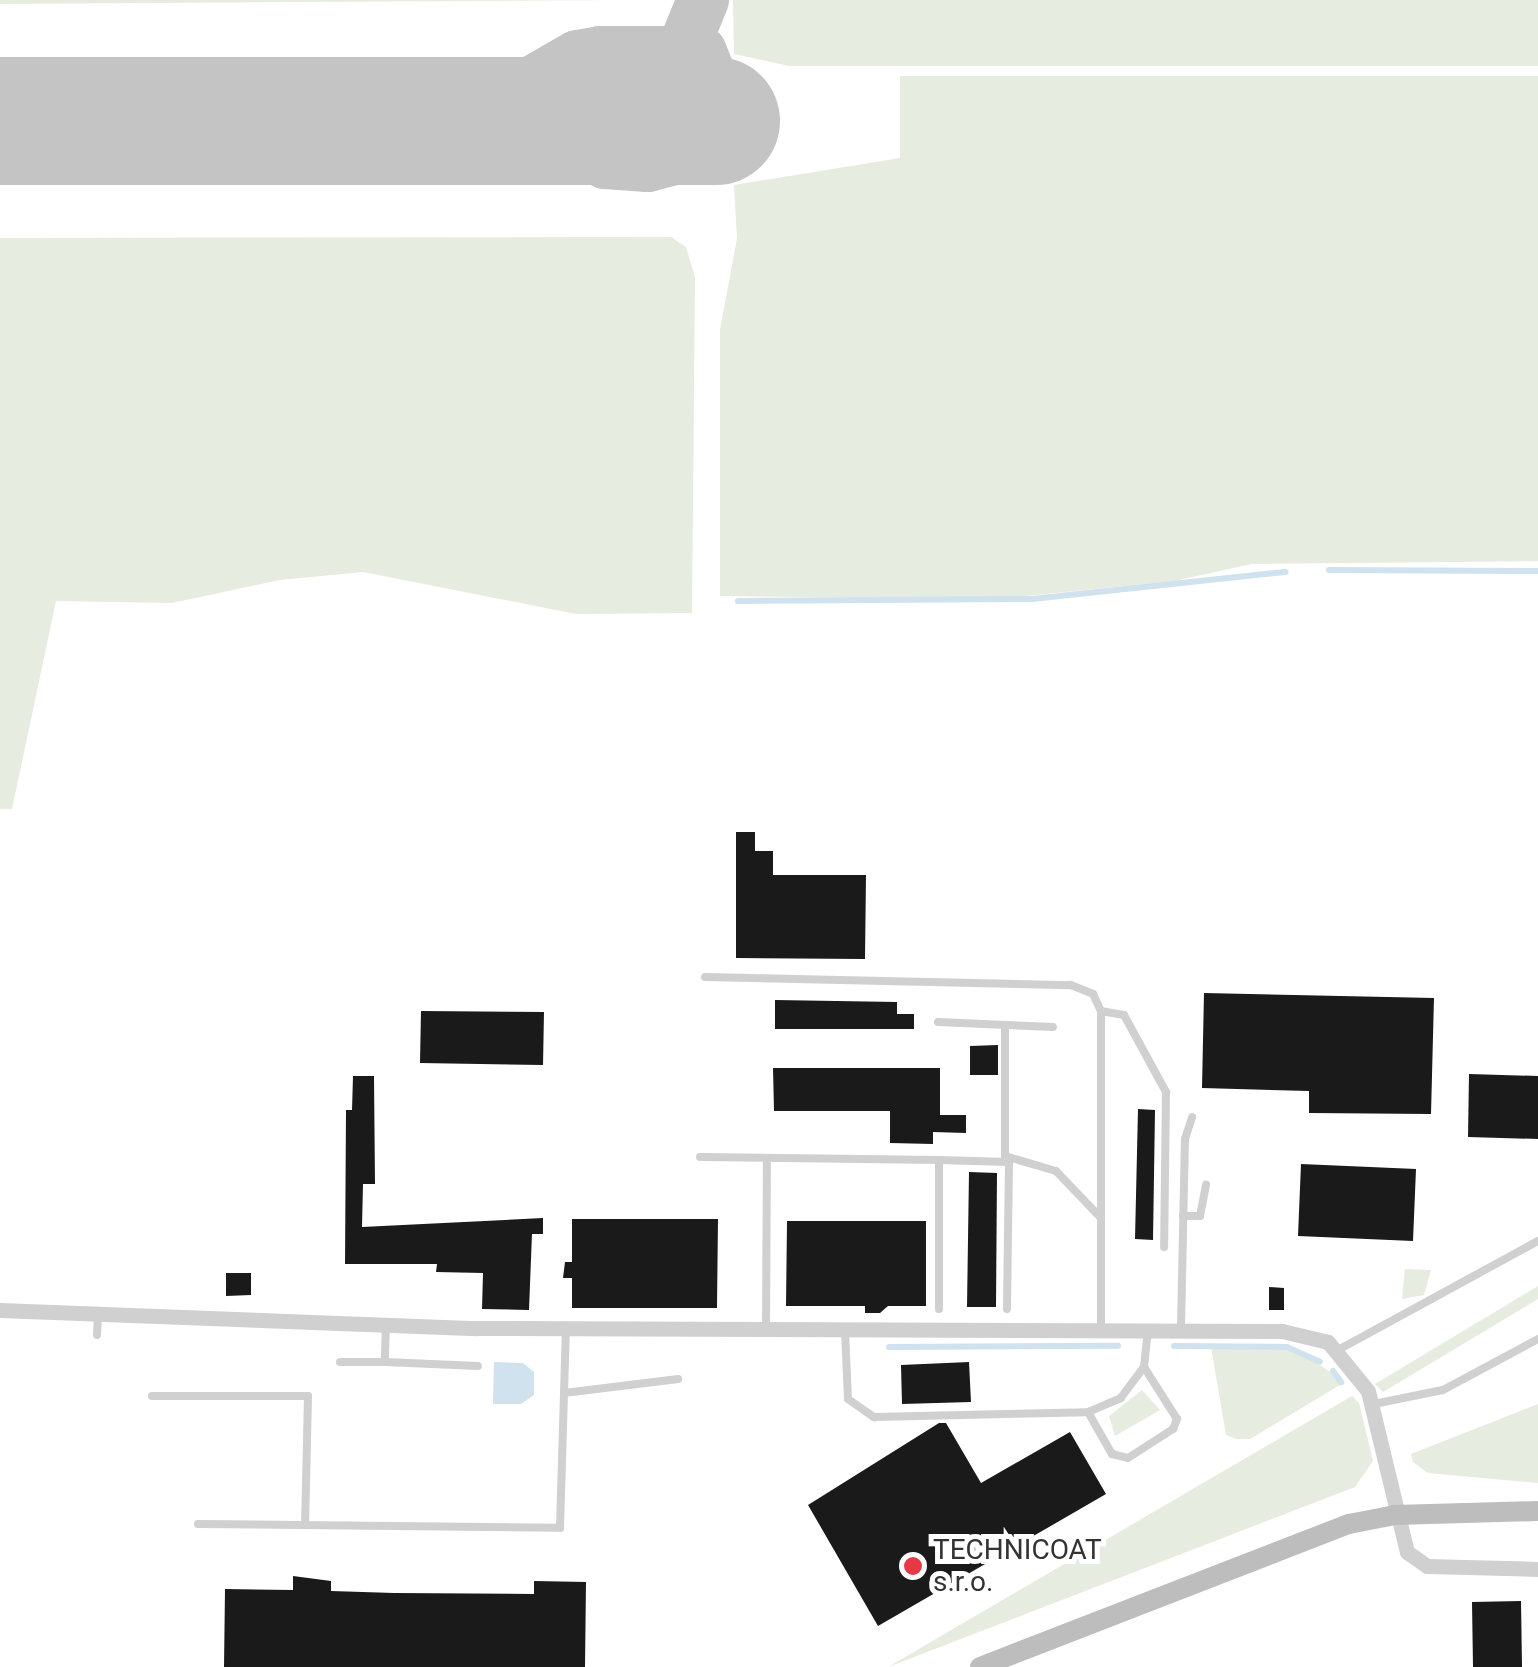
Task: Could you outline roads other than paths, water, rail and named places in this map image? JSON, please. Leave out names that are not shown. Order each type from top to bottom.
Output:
[{"type":"main road","points":[[980,1667],[1307,1537],[1396,1515],[1538,1511]]},
{"type":"main road","points":[[1506,1513],[1538,1521]]},
{"type":"street","points":[[0,1310],[566,1329],[1282,1331],[1338,1350],[1374,1404],[1407,1552],[1427,1566],[1538,1569]]},
{"type":"lane","points":[[705,978],[1071,986],[1093,994],[1100,1011],[1101,1330]]},
{"type":"lane","points":[[1100,1011],[1124,1015],[1166,1092],[1164,1247]]},
{"type":"lane","points":[[938,1022],[1053,1026]]},
{"type":"lane","points":[[1005,1025],[1009,1162],[1007,1309]]},
{"type":"lane","points":[[1181,1328],[1184,1189],[1192,1117]]},
{"type":"lane","points":[[700,1157],[1009,1162],[1056,1172],[1100,1218]]},
{"type":"lane","points":[[766,1330],[767,1158]]},
{"type":"lane","points":[[939,1160],[939,1310]]},
{"type":"lane","points":[[1183,1216],[1200,1216],[1206,1185]]},
{"type":"lane","points":[[1165,1188],[1184,1189]]},
{"type":"lane","points":[[1338,1350],[1538,1241]]},
{"type":"lane","points":[[97,1335],[98,1314]]},
{"type":"lane","points":[[385,1362],[386,1325]]},
{"type":"lane","points":[[198,1524],[560,1528],[566,1329]]},
{"type":"lane","points":[[845,1330],[848,1399],[874,1416],[1088,1412],[1120,1398],[1144,1367],[1148,1330]]},
{"type":"lane","points":[[1374,1404],[1443,1390],[1538,1339]]},
{"type":"lane","points":[[340,1362],[478,1366]]},
{"type":"lane","points":[[1088,1412],[1112,1454],[1128,1458],[1174,1429],[1176,1419],[1144,1367]]},
{"type":"lane","points":[[564,1393],[678,1379]]},
{"type":"lane","points":[[152,1396],[308,1396],[305,1525]]},
{"type":"water","points":[[494,1362],[523,1363],[534,1372],[534,1395],[521,1404],[493,1404]]},
{"type":"waterway","points":[[1329,570],[1538,571]]},
{"type":"waterway","points":[[738,601],[1032,599],[1286,572]]},
{"type":"waterway","points":[[889,1347],[1118,1346]]},
{"type":"waterway","points":[[1174,1346],[1287,1347],[1320,1362]]},
{"type":"waterway","points":[[1333,1371],[1341,1382]]},
{"type":"place","name":"TECHNICOAT s.r.o.","points":[[913,1566]]}]
